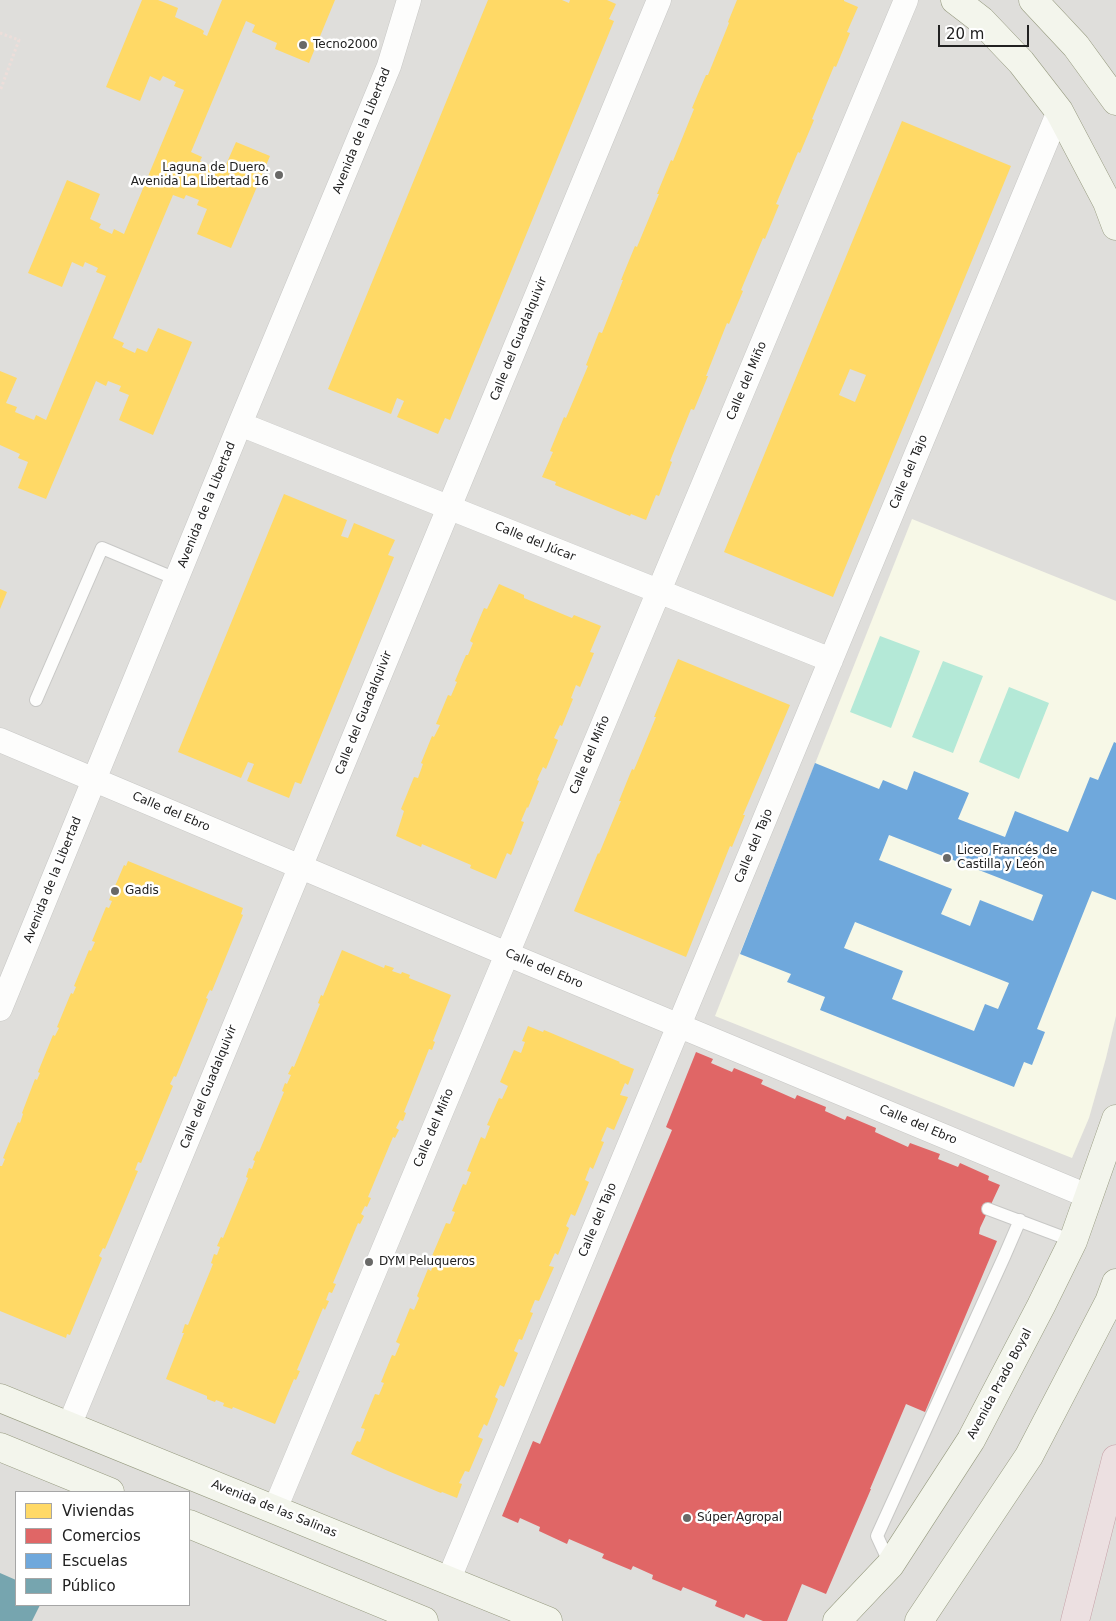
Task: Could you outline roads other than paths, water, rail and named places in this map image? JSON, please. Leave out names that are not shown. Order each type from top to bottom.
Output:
[{"type":"highway","points":[[1074,1621],[1116,1459]]},
{"type":"street","name":"Avenida de la Libertad","points":[[0,1009],[389,66],[409,0]]},
{"type":"street","name":"Calle del Guadalquivir","points":[[70,1426],[659,0]]},
{"type":"street","name":"Calle del Miño","points":[[275,1510],[906,0]]},
{"type":"street","points":[[955,0],[981,20],[1021,62],[1059,111],[1108,202],[1116,226]]},
{"type":"street","points":[[1033,0],[1076,46],[1116,101]]},
{"type":"street","name":"Calle del Tajo","points":[[448,1581],[1059,111]]},
{"type":"street","name":"Calle del Júcar","points":[[240,424],[831,660]]},
{"type":"street","name":"Calle del Ebro","points":[[0,740],[1090,1197]]},
{"type":"street","name":"Avenida Prado Boyal","points":[[837,1621],[890,1565],[972,1440],[1073,1241],[1116,1119]]},
{"type":"street","points":[[919,1621],[1029,1456],[1109,1302],[1116,1283]]},
{"type":"street","name":"Avenida de las Salinas","points":[[0,1398],[548,1621]]},
{"type":"street","points":[[0,1447],[108,1491]]},
{"type":"street","points":[[190,1524],[424,1621]]},
{"type":"lane","points":[[36,700],[102,548],[176,579]]},
{"type":"lane","points":[[988,1209],[1073,1241]]},
{"type":"lane","points":[[890,1565],[877,1536],[1020,1220]]},
{"type":"place","name":"Tecno2000","points":[[303,45]]},
{"type":"place","name":"Laguna de Duero. Avenida La Libertad 16","points":[[279,175]]},
{"type":"place","name":"Liceo Francés de Castilla y León","points":[[947,858]]},
{"type":"place","name":"Gadis","points":[[115,891]]},
{"type":"place","name":"DYM Peluqueros","points":[[369,1262]]},
{"type":"place","name":"Súper Agropal","points":[[687,1518]]}]
